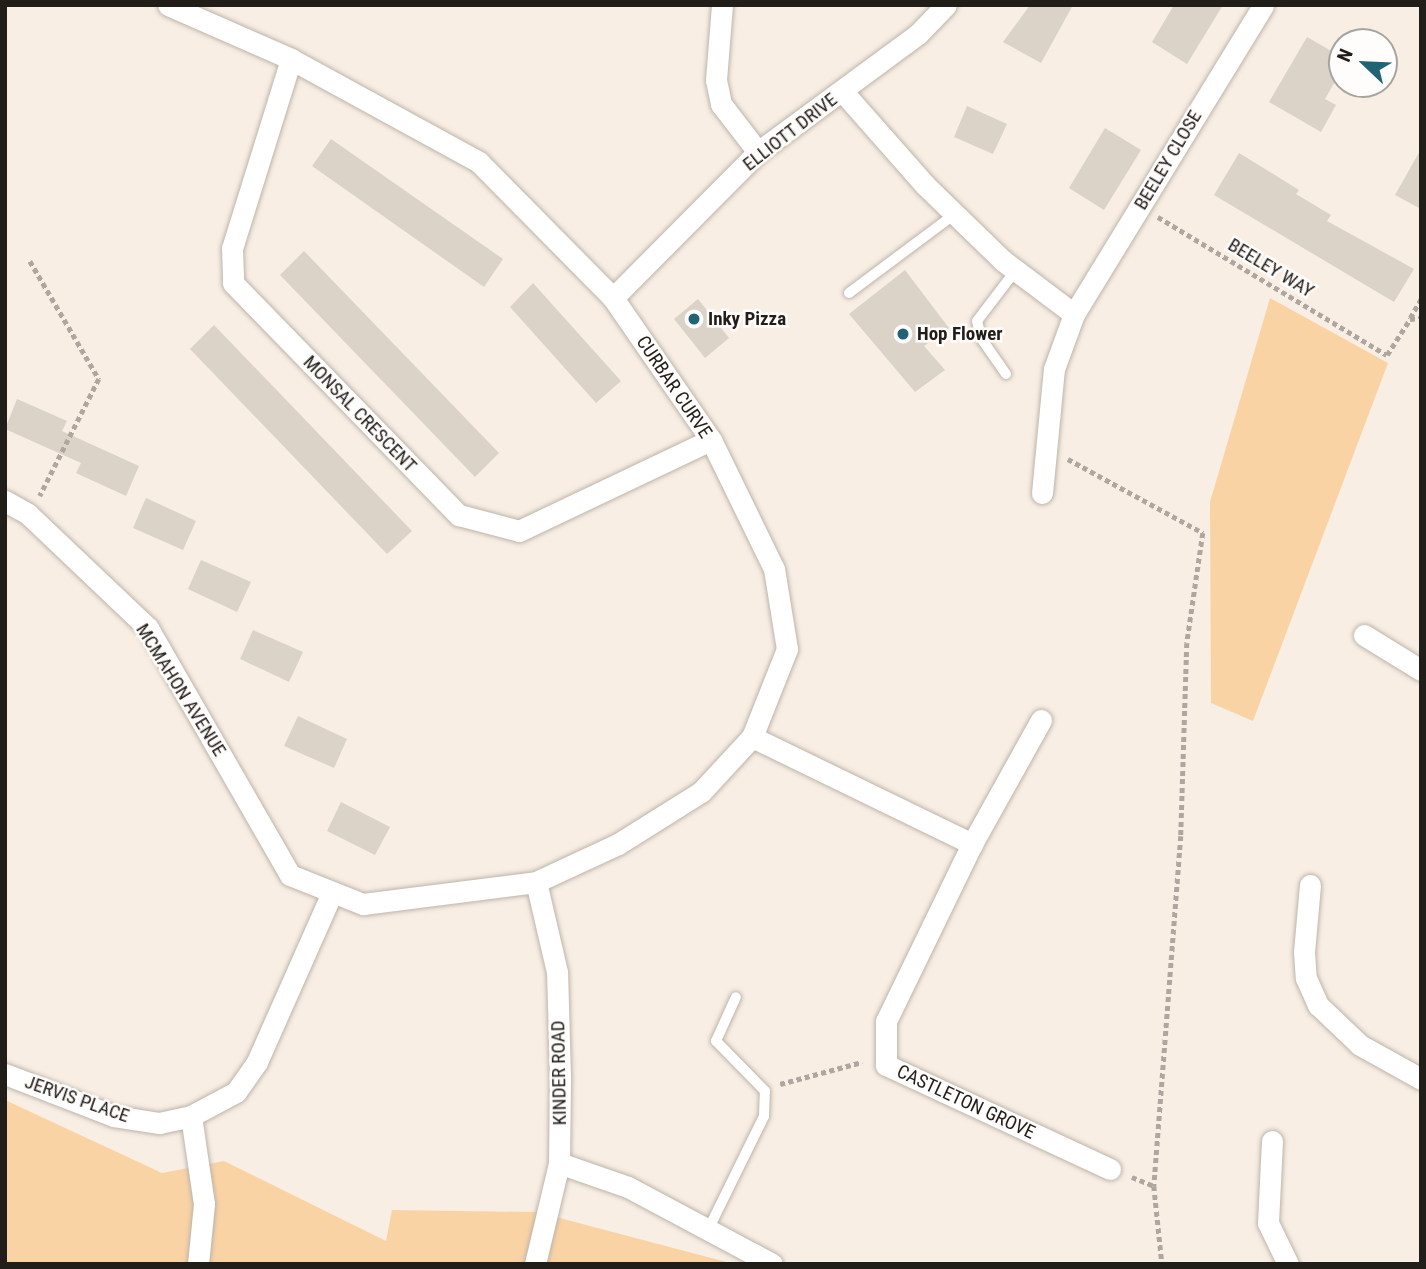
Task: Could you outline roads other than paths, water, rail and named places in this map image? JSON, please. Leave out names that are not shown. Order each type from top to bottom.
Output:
[{"type":"street","name":"CURBAR CURVE","points":[[168,5],[292,59],[479,162],[613,298],[711,440],[774,569],[787,649],[752,737],[701,792],[618,844],[536,882]]},
{"type":"street","points":[[722,5],[716,80],[721,104],[758,152]]},
{"type":"street","name":"ELLIOTT DRIVE","points":[[613,298],[758,152],[843,92],[946,5]]},
{"type":"street","name":"BEELEY CLOSE","points":[[1042,493],[1049,449],[1054,369],[1074,314],[1263,5]]},
{"type":"street","name":"MONSAL CRESCENT","points":[[292,59],[232,248],[233,283],[459,515],[519,531],[711,440]]},
{"type":"street","points":[[843,92],[955,214],[1016,271],[1074,314]]},
{"type":"street","name":"MCMAHON AVENUE","points":[[5,501],[28,514],[148,628],[290,875],[331,895],[363,904],[400,902],[536,882]]},
{"type":"street","points":[[1364,635],[1421,670]]},
{"type":"street","name":"CASTLETON GROVE","points":[[1041,720],[972,844],[886,1021],[886,1065],[1110,1169]]},
{"type":"street","points":[[752,737],[972,844]]},
{"type":"street","name":"KINDER ROAD","points":[[535,1264],[559,1163],[557,972],[536,882]]},
{"type":"street","points":[[1310,885],[1305,965],[1318,1005],[1360,1045],[1421,1079]]},
{"type":"street","points":[[198,1264],[204,1204],[191,1116],[236,1091],[257,1062],[331,895]]},
{"type":"street","name":"JERVIS PLACE","points":[[5,1074],[114,1116],[159,1123],[191,1116]]},
{"type":"street","points":[[1272,1141],[1268,1223],[1288,1264]]},
{"type":"street","points":[[559,1163],[628,1187],[772,1264]]},
{"type":"lane","points":[[849,293],[955,214]]},
{"type":"lane","points":[[1006,374],[981,338],[977,321],[1016,271]]},
{"type":"lane","points":[[708,1230],[764,1116],[763,1088],[716,1041],[736,997]]},
{"type":"place","name":"Inky Pizza","points":[[694,319]]},
{"type":"place","name":"Hop Flower","points":[[903,334]]}]
